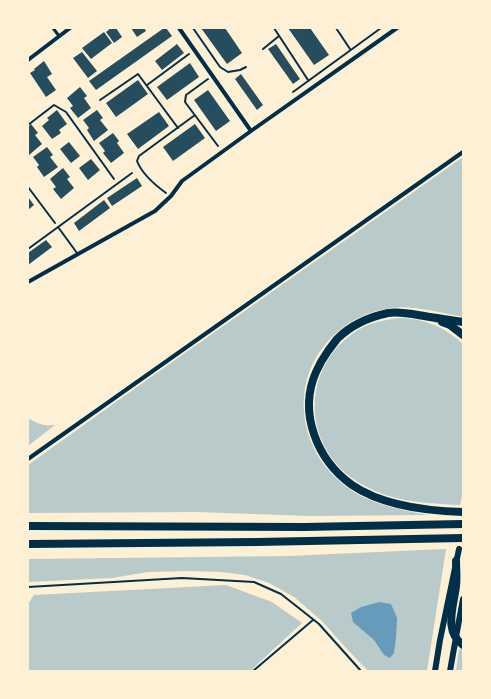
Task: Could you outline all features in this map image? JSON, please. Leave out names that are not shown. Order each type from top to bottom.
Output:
[{"type":"highway","points":[[463,322],[408,313],[389,313],[374,317],[354,326],[337,339],[324,356],[316,372],[310,391],[309,411],[312,429],[318,445],[326,458],[337,471],[352,484],[371,496],[390,502],[440,511],[463,512]]},
{"type":"highway","points":[[430,317],[450,325],[463,335]]},
{"type":"highway","points":[[28,526],[304,527],[463,524]]},
{"type":"highway","points":[[28,544],[463,538]]},
{"type":"highway","points":[[456,561],[456,585],[451,614],[452,628],[458,641],[463,644]]},
{"type":"main road","points":[[435,671],[459,549]]},
{"type":"main road","points":[[450,671],[463,599]]},
{"type":"street","points":[[53,28],[59,36]]},
{"type":"street","points":[[28,60],[70,28]]},
{"type":"street","points":[[179,28],[251,131]]},
{"type":"street","points":[[28,282],[155,212],[182,181],[397,28]]},
{"type":"street","points":[[28,459],[463,152]]},
{"type":"lane","points":[[28,249],[132,173]]},
{"type":"lane","points":[[58,227],[78,254]]},
{"type":"path","points":[[193,28],[220,67],[228,72],[240,70],[246,67]]},
{"type":"path","points":[[274,28],[308,80]]},
{"type":"path","points":[[336,28],[356,57]]},
{"type":"path","points":[[263,49],[279,36]]},
{"type":"path","points":[[147,86],[195,50]]},
{"type":"path","points":[[100,100],[138,74],[178,128]]},
{"type":"path","points":[[213,76],[186,96],[185,102],[218,146]]},
{"type":"path","points":[[28,125],[54,106],[66,112],[118,183]]},
{"type":"path","points":[[170,196],[154,184],[137,161],[139,156],[195,115]]},
{"type":"path","points":[[28,187],[58,227]]},
{"type":"path","points":[[28,586],[182,578],[254,582],[281,594],[319,624],[361,671]]},
{"type":"path","points":[[253,671],[313,620]]},
{"type":"shaded area","points":[[463,157],[463,317],[427,310],[400,307],[369,313],[349,323],[328,341],[313,363],[307,378],[304,394],[306,425],[310,440],[326,467],[337,479],[357,494],[380,504],[428,515],[310,516],[197,512],[28,513],[28,465],[136,387]]},
{"type":"shaded area","points":[[401,318],[418,320],[434,325],[449,333],[463,344],[463,492],[460,505],[406,500],[380,493],[367,487],[355,480],[338,466],[326,449],[318,431],[315,411],[316,391],[322,372],[332,354],[347,338],[359,329],[386,320]]},
{"type":"shaded area","points":[[28,418],[41,424],[55,425],[28,446]]},
{"type":"shaded area","points":[[446,549],[427,671],[368,671],[322,621],[294,597],[269,583],[245,575],[221,572],[148,572],[112,578],[28,582],[28,559],[288,556]]},
{"type":"shaded area","points":[[226,585],[272,602],[302,623],[250,671],[28,671],[28,604],[34,595]]},
{"type":"shaded area","points":[[459,649],[463,650],[463,671],[456,671]]},
{"type":"water","points":[[380,602],[391,604],[397,618],[394,653],[390,658],[384,655],[374,640],[353,622],[351,613],[361,607]]},
{"type":"building","points":[[111,28],[116,28],[122,37],[114,43],[106,32]]},
{"type":"building","points":[[131,28],[144,28],[146,31],[137,37]]},
{"type":"building","points":[[166,28],[172,36],[96,90],[89,81]]},
{"type":"building","points":[[201,28],[225,28],[242,53],[227,64]]},
{"type":"building","points":[[288,28],[310,28],[329,55],[314,65]]},
{"type":"building","points":[[104,32],[112,43],[91,59],[82,48]]},
{"type":"building","points":[[177,44],[184,53],[162,70],[155,61]]},
{"type":"building","points":[[276,44],[300,79],[293,84],[268,49]]},
{"type":"building","points":[[82,52],[97,71],[88,78],[73,58]]},
{"type":"building","points":[[44,61],[52,74],[47,77],[56,90],[46,97],[30,73]]},
{"type":"building","points":[[190,63],[199,77],[167,100],[157,87]]},
{"type":"building","points":[[241,74],[263,105],[257,110],[235,79]]},
{"type":"building","points":[[138,80],[148,94],[116,117],[106,103]]},
{"type":"building","points":[[80,87],[87,96],[84,98],[91,108],[78,118],[70,108],[73,106],[67,98]]},
{"type":"building","points":[[208,90],[230,121],[216,131],[194,100]]},
{"type":"building","points":[[57,110],[67,124],[59,130],[61,133],[52,139],[42,126],[49,120],[47,118]]},
{"type":"building","points":[[97,110],[103,118],[100,120],[108,130],[94,141],[87,130],[89,128],[83,120]]},
{"type":"building","points":[[159,112],[169,126],[138,149],[127,134]]},
{"type":"building","points":[[31,124],[38,133],[35,135],[42,144],[29,155],[28,127]]},
{"type":"building","points":[[195,124],[205,138],[173,161],[163,147]]},
{"type":"building","points":[[113,133],[119,141],[117,143],[124,153],[111,163],[103,153],[105,151],[99,143]]},
{"type":"building","points":[[69,142],[80,156],[71,163],[60,149]]},
{"type":"building","points":[[47,147],[53,155],[50,157],[58,167],[44,177],[37,167],[39,165],[33,157]]},
{"type":"building","points":[[91,159],[100,170],[88,180],[79,168]]},
{"type":"building","points":[[63,168],[70,177],[67,179],[74,188],[61,199],[53,189],[56,187],[50,179]]},
{"type":"building","points":[[137,178],[142,186],[112,206],[107,198]]},
{"type":"building","points":[[28,197],[34,205],[28,210]]},
{"type":"building","points":[[104,200],[110,208],[79,231],[74,223]]},
{"type":"building","points":[[46,240],[52,247],[28,265],[28,253]]}]
